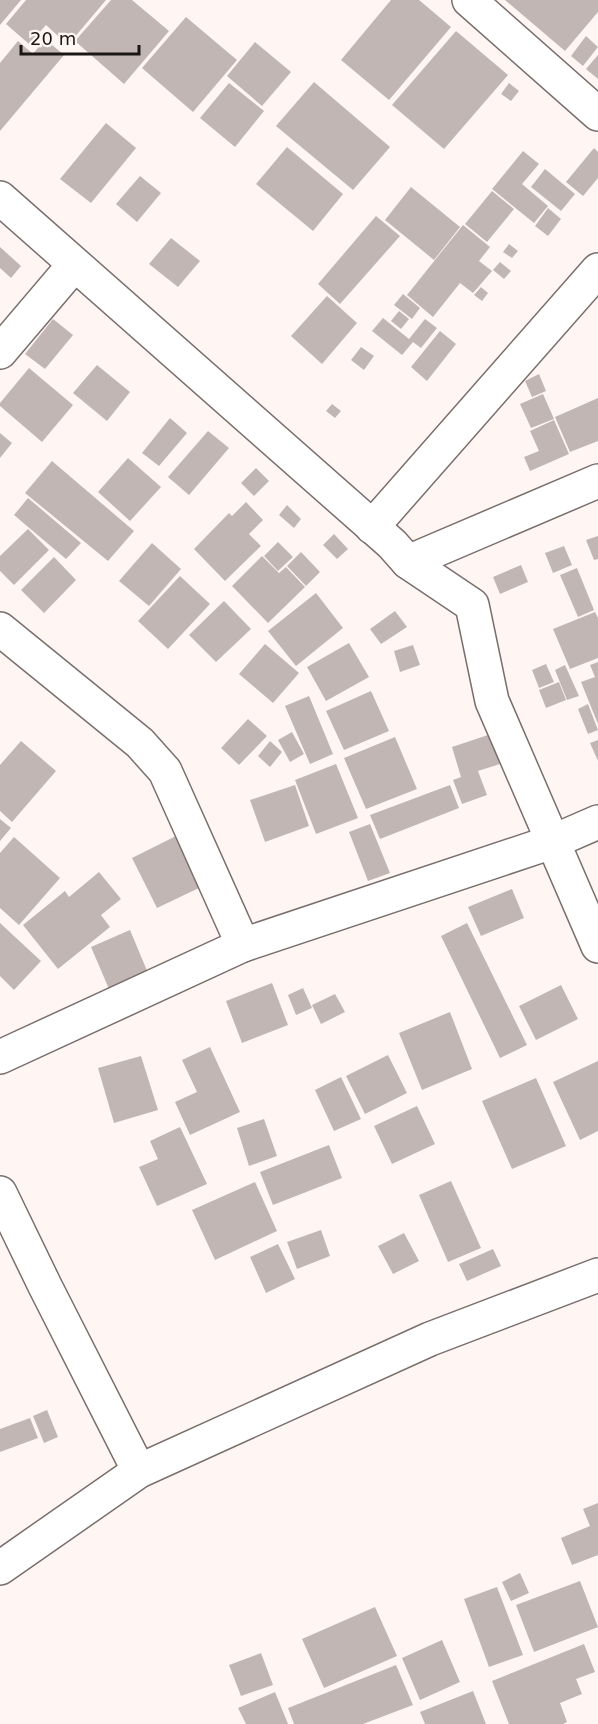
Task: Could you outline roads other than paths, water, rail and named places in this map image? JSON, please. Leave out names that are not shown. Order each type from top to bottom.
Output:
[{"type":"street","points":[[469,0],[598,114]]},
{"type":"street","points":[[0,198],[392,544],[408,562],[472,605],[492,701],[598,946]]},
{"type":"street","points":[[0,352],[74,265]]},
{"type":"street","points":[[372,527],[598,270]]},
{"type":"street","points":[[408,562],[598,481]]},
{"type":"street","points":[[0,629],[140,743],[165,771],[243,945]]},
{"type":"street","points":[[0,1057],[243,945],[552,843],[598,822]]},
{"type":"street","points":[[0,1193],[139,1471]]},
{"type":"street","points":[[0,1568],[139,1471],[430,1339],[598,1275]]}]
